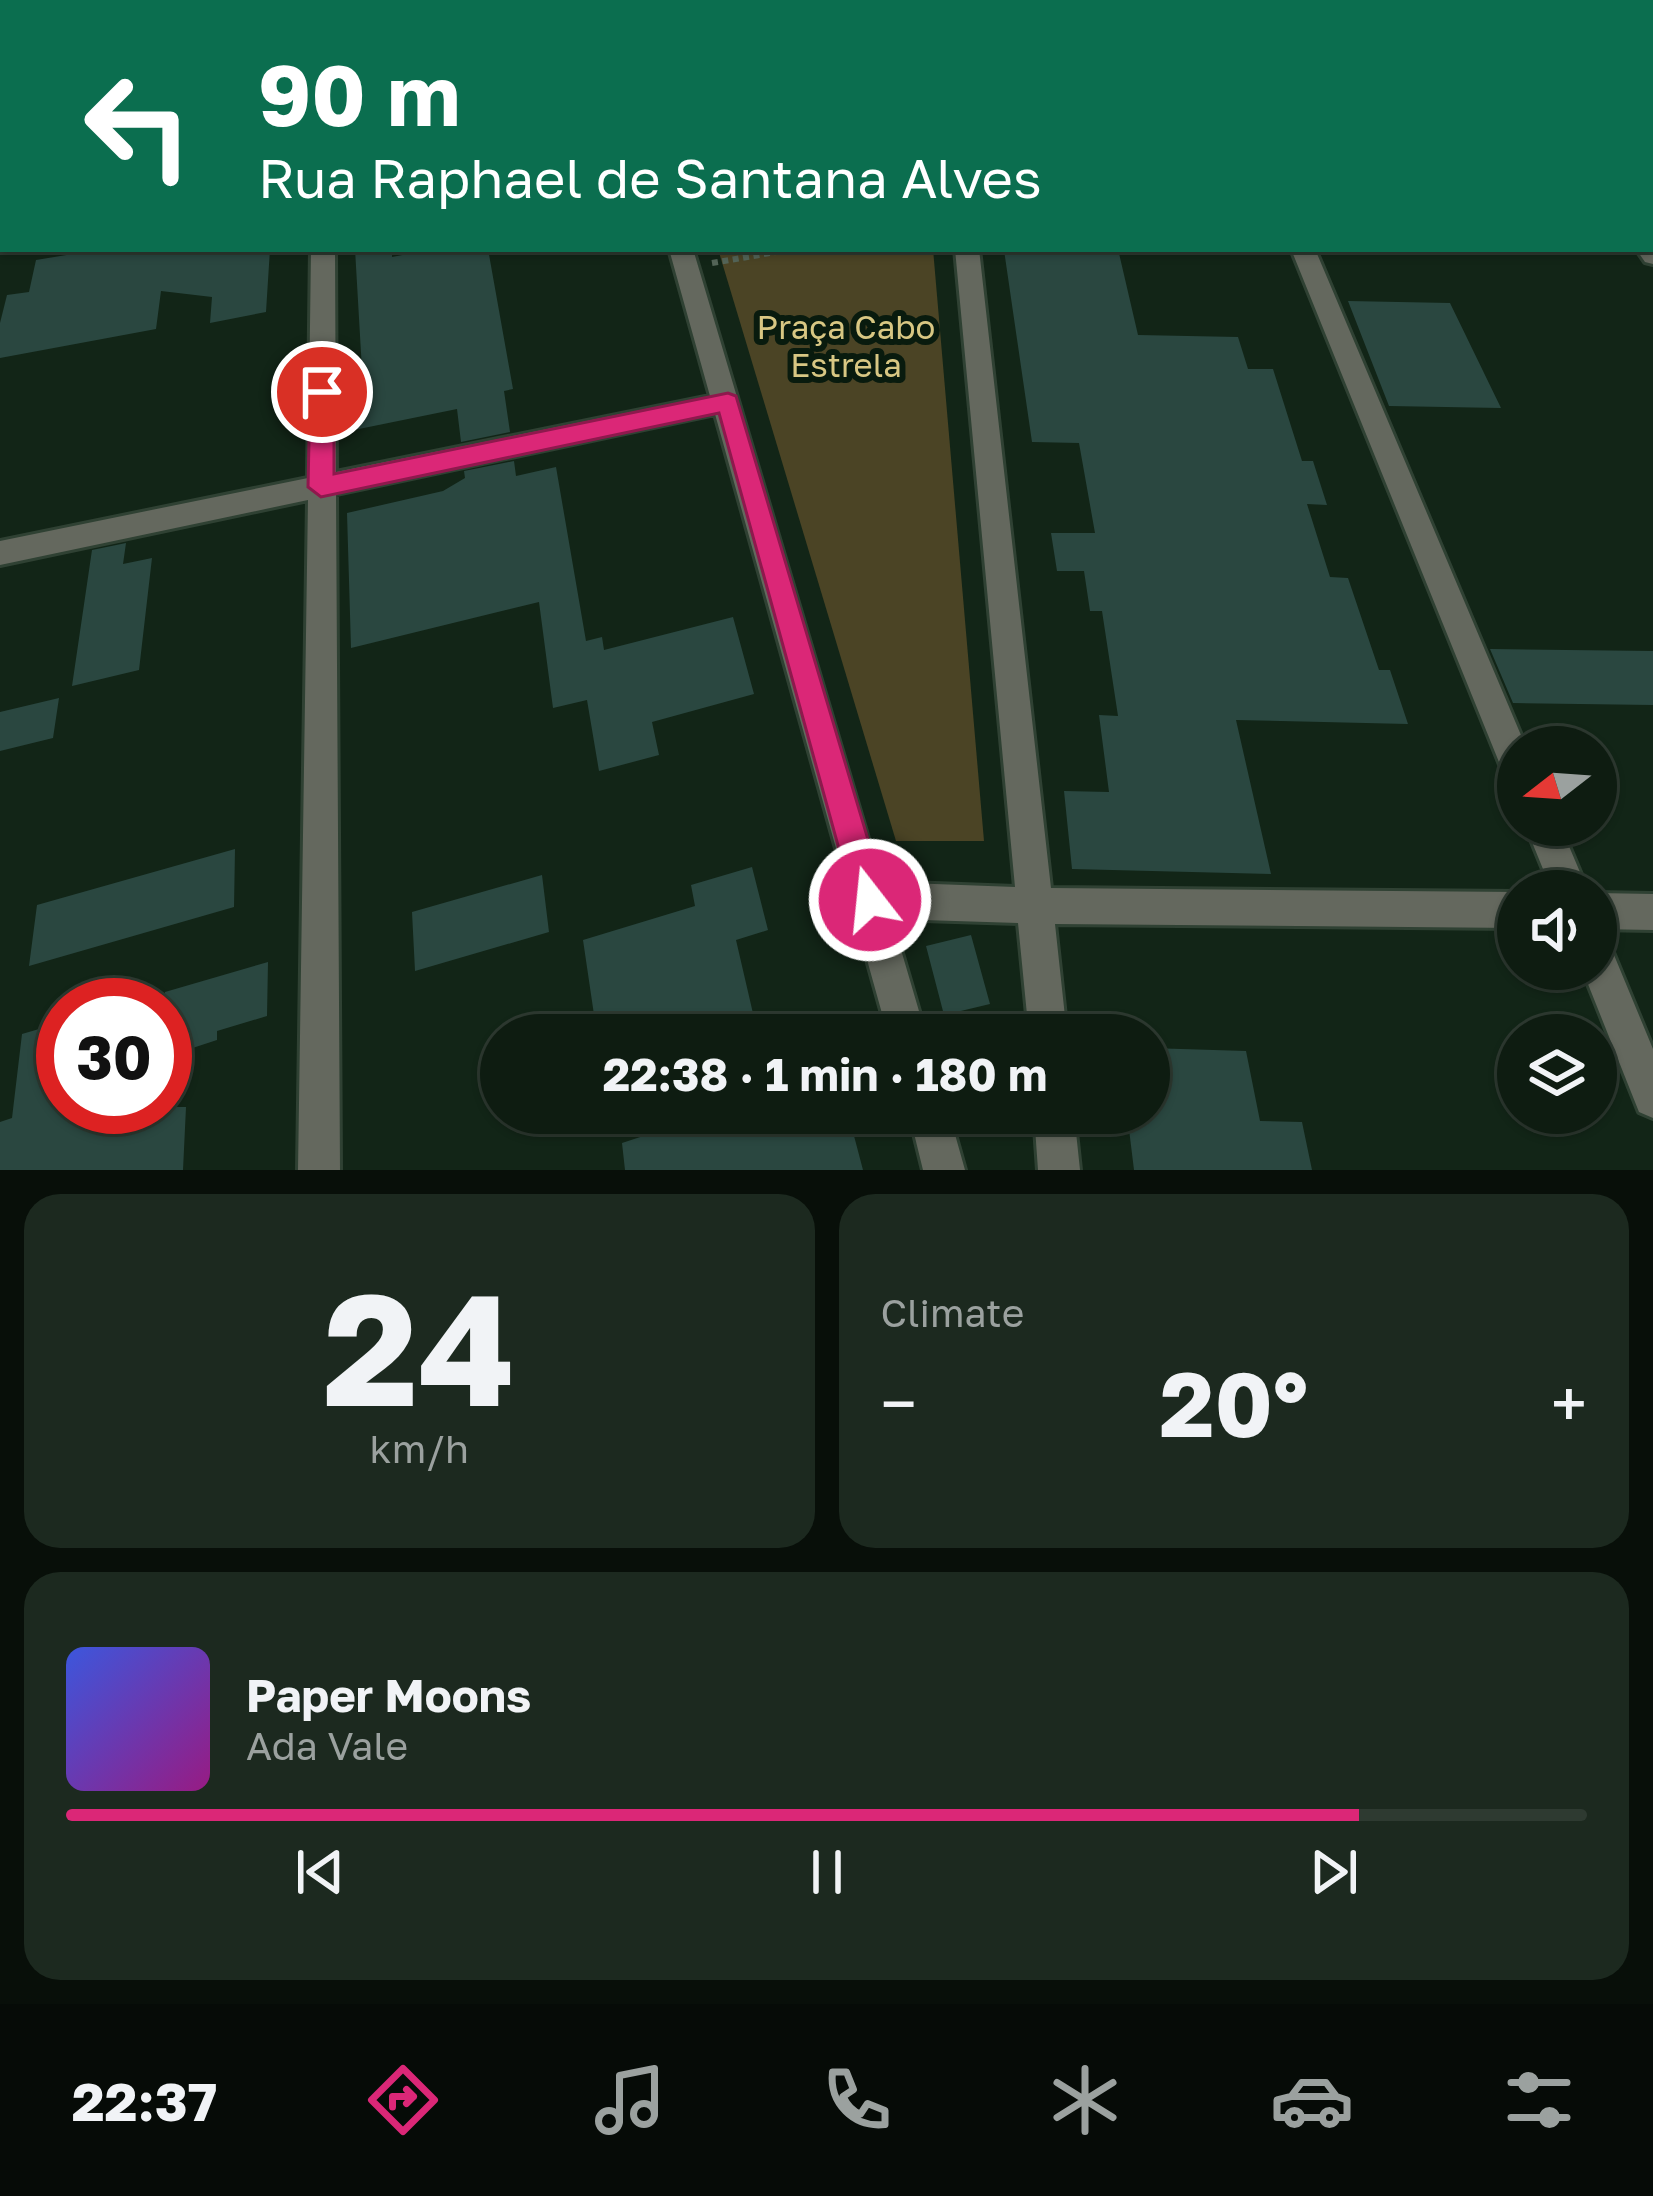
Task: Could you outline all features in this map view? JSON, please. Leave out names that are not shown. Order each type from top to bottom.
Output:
[{"type":"street","points":[[319,1170],[323,252]]},
{"type":"street","points":[[967,252],[1046,1014]]},
{"type":"street","points":[[1304,252],[1501,726]]},
{"type":"street","points":[[684,259],[901,1014]]},
{"type":"street","points":[[0,553],[728,402]]},
{"type":"street","points":[[870,900],[1497,910]]},
{"type":"street","points":[[1617,911],[1653,912]]},
{"type":"street","points":[[1610,990],[1653,1098]]},
{"type":"street","points":[[935,1134],[944,1170]]},
{"type":"street","points":[[1056,1134],[1059,1170]]},
{"type":"path","points":[[684,259],[761,252]]},
{"type":"green space","name":"Praça Cabo Estrela","points":[[719,252],[933,252],[984,841],[896,841]]},
{"type":"building","points":[[85,252],[270,252],[266,312],[210,323],[212,297],[161,291],[156,329],[0,358],[0,323],[7,295],[29,292],[36,260]]},
{"type":"building","points":[[355,252],[392,252],[392,257],[418,252],[489,252],[513,389],[504,391],[510,432],[461,442],[457,409],[354,430],[352,372],[362,370]]},
{"type":"building","points":[[1004,252],[1119,252],[1138,335],[1238,337],[1248,369],[1273,369],[1302,461],[1313,461],[1327,505],[1307,504],[1330,577],[1348,578],[1379,670],[1390,670],[1408,724],[1236,720],[1271,874],[1072,869],[1064,791],[1109,792],[1099,715],[1118,716],[1102,611],[1090,611],[1084,571],[1057,571],[1051,533],[1095,533],[1079,443],[1032,442]]},
{"type":"building","points":[[1348,301],[1450,303],[1501,408],[1389,406]]},
{"type":"building","points":[[514,461],[516,476],[556,467],[586,641],[602,637],[604,650],[733,617],[754,694],[652,722],[659,755],[599,771],[587,700],[553,708],[539,602],[351,648],[347,513],[443,491],[465,478],[464,471]]},
{"type":"building","points":[[126,543],[123,564],[152,558],[139,670],[72,686],[92,550]]},
{"type":"building","points":[[1490,649],[1653,651],[1653,705],[1513,703]]},
{"type":"building","points":[[59,698],[53,738],[0,751],[0,712]]},
{"type":"building","points":[[235,849],[234,907],[29,966],[37,905]]},
{"type":"building","points":[[752,867],[768,930],[736,940],[753,1014],[594,1014],[583,940],[695,906],[691,885]]},
{"type":"building","points":[[542,875],[549,932],[415,971],[412,912]]},
{"type":"building","points":[[971,935],[990,1004],[944,1014],[926,946]]},
{"type":"building","points":[[268,962],[267,1016],[217,1031],[217,1040],[192,1048],[192,984]]},
{"type":"building","points":[[36,1030],[36,1134],[185,1134],[183,1170],[0,1170],[0,1122],[12,1118],[22,1034]]},
{"type":"building","points":[[1170,1049],[1246,1051],[1260,1121],[1302,1122],[1312,1170],[1134,1170],[1130,1134],[1170,1134]]},
{"type":"building","points":[[649,1134],[854,1134],[863,1170],[625,1170],[622,1143]]},
{"type":"route","points":[[322,392],[321,487],[728,402],[870,900]]}]
